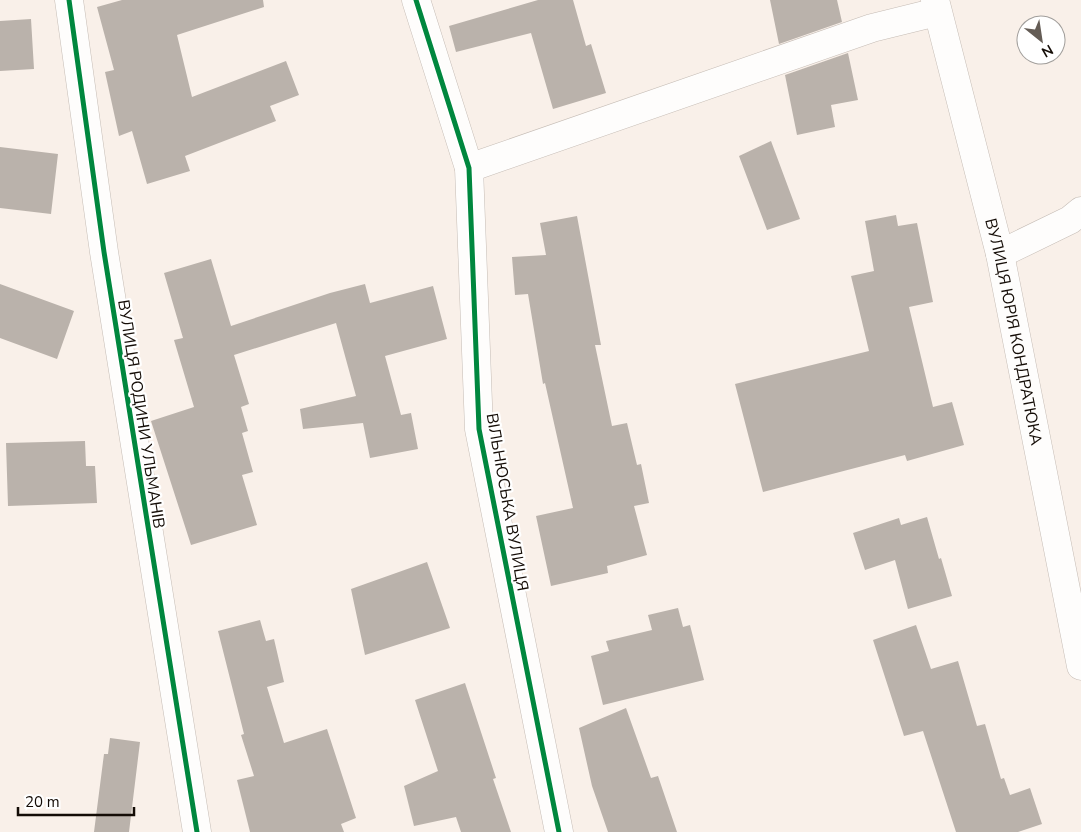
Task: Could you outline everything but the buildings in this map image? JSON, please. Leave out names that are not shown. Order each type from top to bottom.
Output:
[{"type":"street","name":"ВУЛИЦЯ РОДИНИ УЛЬМАНІВ","points":[[69,0],[104,252],[197,832]]},
{"type":"street","name":"ВІЛЬНЮСЬКА ВУЛИЦЯ","points":[[416,0],[469,168],[479,429],[559,832]]},
{"type":"street","points":[[469,168],[936,6]]},
{"type":"street","name":"ВУЛИЦЯ ЮРІЯ КОНДРАТЮКА","points":[[936,6],[1000,254],[1081,666]]},
{"type":"street","points":[[1000,254],[1070,220],[1081,212]]},
{"type":"cycle path","points":[[69,0],[104,252],[197,832]]},
{"type":"cycle path","points":[[416,0],[469,168],[479,429],[559,832]]}]
